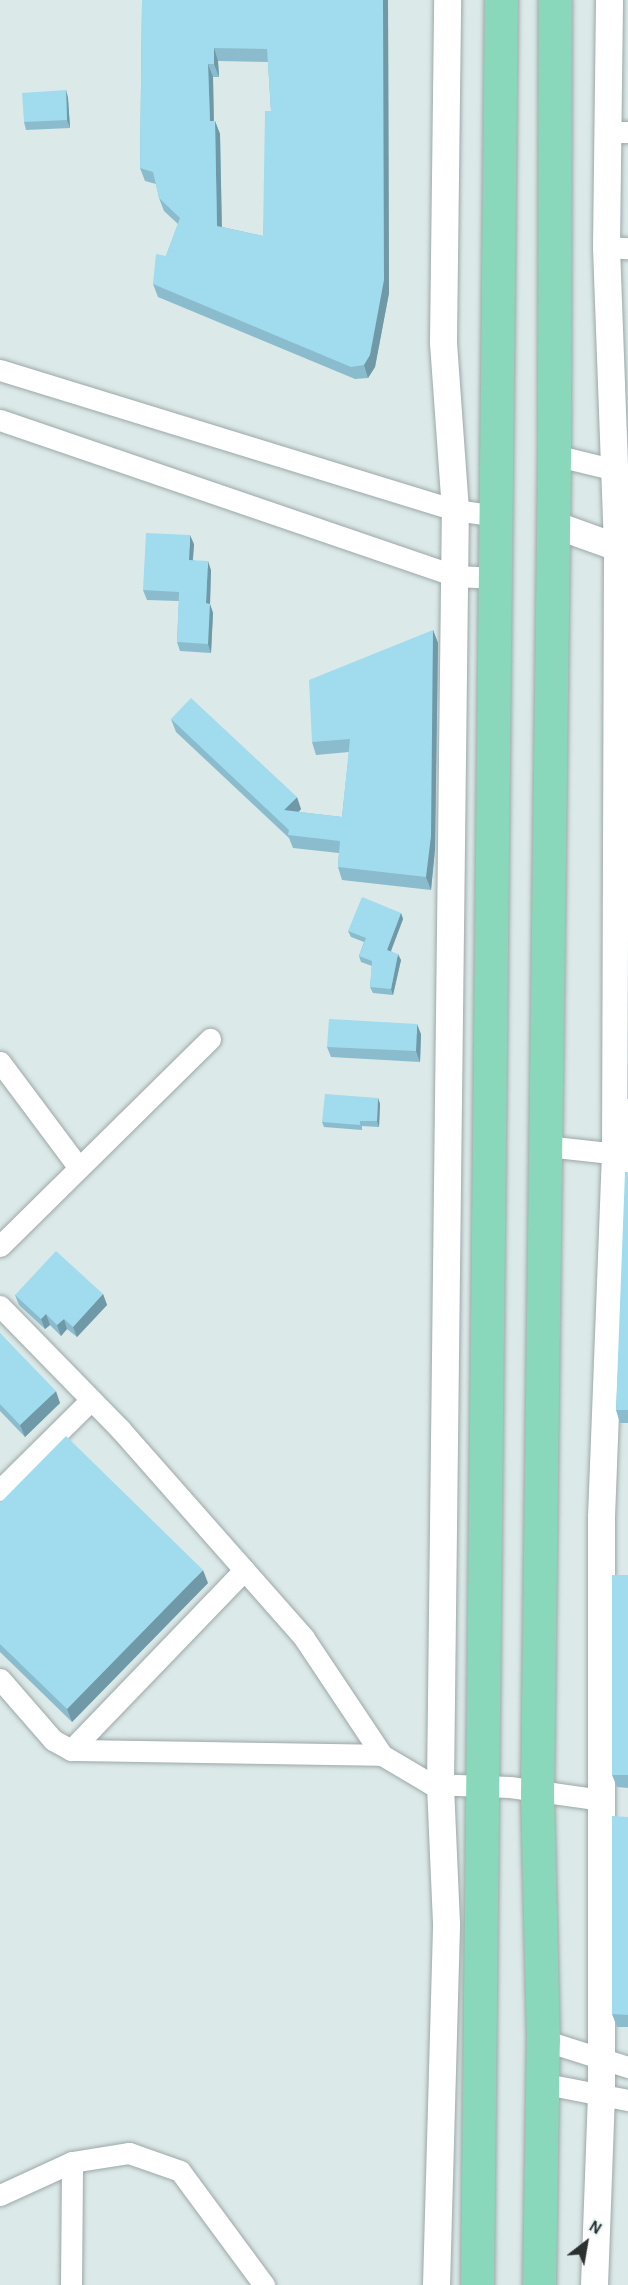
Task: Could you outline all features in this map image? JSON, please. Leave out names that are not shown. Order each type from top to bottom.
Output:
[{"type":"main road","points":[[477,2285],[488,1138],[497,578],[501,0]]},
{"type":"main road","points":[[539,2285],[543,2040],[537,1791],[554,455],[555,0]]},
{"type":"street","points":[[436,2285],[446,1923],[440,1784],[455,576],[455,510],[443,341],[447,0]]},
{"type":"street","points":[[594,2285],[601,2093],[601,1517],[621,1154],[623,549],[617,248],[618,132],[609,0]]},
{"type":"street","points":[[0,370],[455,510],[497,516]]},
{"type":"street","points":[[0,420],[455,576],[497,578]]},
{"type":"street","points":[[554,455],[621,471]]},
{"type":"street","points":[[553,524],[623,549]]},
{"type":"street","points":[[0,1246],[210,1039]]},
{"type":"street","points":[[0,1062],[79,1168]]},
{"type":"street","points":[[449,1137],[488,1138]]},
{"type":"street","points":[[546,1146],[621,1154]]},
{"type":"street","points":[[0,1306],[92,1400],[304,1638],[382,1755],[431,1784],[537,1791],[601,1800]]},
{"type":"street","points":[[0,1490],[92,1400]]},
{"type":"street","points":[[71,1750],[244,1570]]},
{"type":"street","points":[[0,1679],[53,1740],[71,1750],[382,1755]]},
{"type":"street","points":[[543,2040],[601,2061],[628,2067]]},
{"type":"street","points":[[541,2083],[628,2100]]},
{"type":"street","points":[[0,2195],[72,2162],[129,2153],[180,2171],[264,2285]]},
{"type":"street","points":[[71,2285],[72,2162]]},
{"type":"building","points":[[142,0],[383,0],[384,280],[370,355],[364,365],[351,367],[153,284],[156,254],[166,256],[180,218],[159,198],[153,172],[140,168]],"holes":[[[214,48],[267,49],[271,111],[265,111],[263,236],[217,226],[215,121],[210,121],[208,64],[214,64]]]},
{"type":"building","points":[[66,90],[67,120],[24,122],[22,93]]},
{"type":"building","points":[[146,533],[190,535],[189,560],[208,561],[206,603],[210,604],[208,644],[177,642],[179,592],[143,590]]},
{"type":"building","points":[[433,630],[431,836],[426,877],[338,867],[340,841],[288,835],[289,830],[171,719],[191,698],[297,797],[284,810],[342,817],[350,739],[312,742],[309,680]]},
{"type":"building","points":[[362,897],[401,913],[387,950],[398,954],[391,989],[370,987],[372,961],[359,956],[366,938],[348,931]]},
{"type":"building","points":[[628,935],[628,1099],[627,1099]]},
{"type":"building","points":[[329,1019],[417,1024],[416,1051],[327,1047]]},
{"type":"building","points":[[325,1094],[378,1098],[377,1121],[360,1121],[360,1125],[322,1122]]},
{"type":"building","points":[[625,1172],[628,1172],[628,1410],[616,1410]]},
{"type":"building","points":[[56,1251],[103,1294],[73,1327],[64,1319],[57,1325],[46,1314],[41,1319],[15,1295]]},
{"type":"building","points":[[0,1333],[56,1391],[20,1425],[0,1404]]},
{"type":"building","points":[[66,1436],[203,1570],[67,1709],[0,1644],[0,1503]]},
{"type":"building","points":[[612,1575],[628,1575],[628,1775],[612,1775]]},
{"type":"building","points":[[612,1816],[628,1817],[628,2015],[612,2014]]}]
